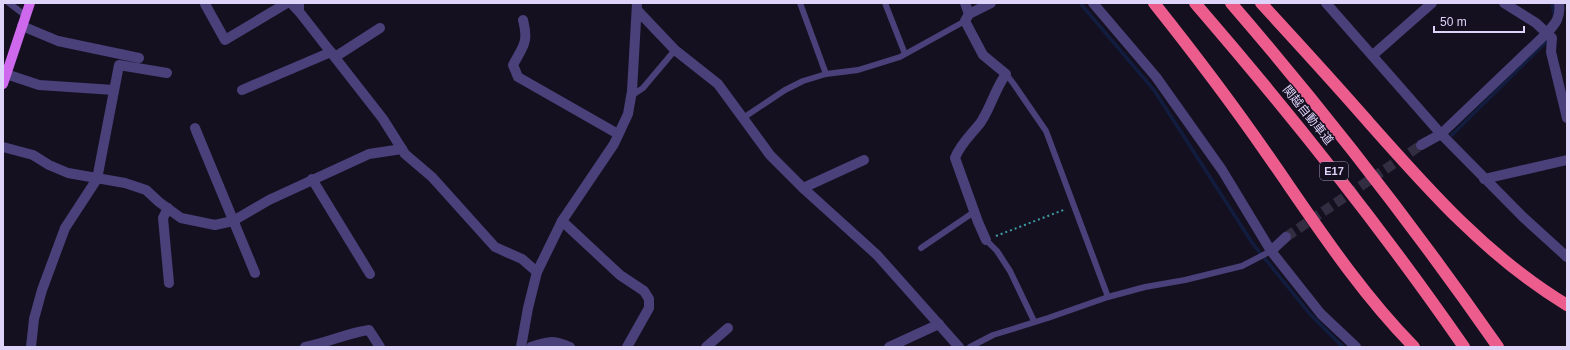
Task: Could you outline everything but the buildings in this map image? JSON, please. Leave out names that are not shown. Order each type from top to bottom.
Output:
[{"type":"highway","points":[[1154,3],[1220,88],[1365,293],[1396,329],[1414,347]]},
{"type":"highway","name":"関越自動車道","points":[[1195,3],[1250,67],[1374,222],[1464,347]]},
{"type":"highway","name":"関越自動車道","points":[[1231,3],[1274,52],[1397,207],[1498,347]]},
{"type":"highway","points":[[1261,3],[1442,204],[1506,262],[1534,284],[1567,305]]},
{"type":"main road","points":[[3,84],[30,3]]},
{"type":"street","points":[[205,4],[225,40],[287,3]]},
{"type":"street","points":[[291,3],[383,119],[405,154],[432,177],[495,247],[522,259],[537,272]]},
{"type":"street","points":[[965,3],[967,17],[983,55],[1006,74],[997,87],[992,104],[980,123],[958,151],[955,158],[974,212],[986,240]]},
{"type":"street","points":[[967,17],[991,3]]},
{"type":"street","points":[[1093,3],[1156,77],[1222,170],[1269,252],[1321,314],[1356,347]]},
{"type":"street","points":[[1326,3],[1373,55],[1440,134],[1523,217],[1567,257]]},
{"type":"street","points":[[1373,55],[1432,3]]},
{"type":"street","points":[[1504,3],[1536,23],[1552,38],[1550,52],[1566,105],[1567,118]]},
{"type":"street","points":[[1421,145],[1440,134],[1548,33],[1558,21],[1560,10],[1559,3]]},
{"type":"street","points":[[638,7],[675,50],[718,84],[770,155],[803,188],[876,255],[959,347]]},
{"type":"street","points":[[521,347],[528,308],[537,272],[562,221],[614,144],[628,114],[631,97],[638,7]]},
{"type":"street","points":[[523,20],[526,34],[525,44],[513,65],[518,77],[618,134]]},
{"type":"street","points":[[22,26],[58,41],[139,58]]},
{"type":"street","points":[[242,90],[333,55],[380,28]]},
{"type":"street","points":[[31,347],[34,319],[42,290],[65,228],[97,179],[119,65],[167,73]]},
{"type":"street","points":[[6,74],[39,85],[114,90]]},
{"type":"street","points":[[195,128],[255,273]]},
{"type":"street","points":[[3,147],[33,155],[49,165],[68,173],[125,183],[146,190],[159,202],[181,218],[215,225],[233,220],[269,200],[368,154],[402,149]]},
{"type":"street","points":[[803,188],[864,160]]},
{"type":"street","points":[[1484,179],[1567,160]]},
{"type":"street","points":[[312,179],[370,274]]},
{"type":"street","points":[[168,208],[163,218],[169,283]]},
{"type":"street","points":[[562,221],[620,275],[644,291],[649,299],[649,308],[627,347]]},
{"type":"street","points":[[1269,252],[1286,237]]},
{"type":"street","points":[[889,347],[939,324]]},
{"type":"street","points":[[706,347],[728,328]]},
{"type":"street","points":[[305,347],[319,344],[354,332],[369,330],[380,347]]},
{"type":"street","points":[[531,347],[547,341],[570,347]]},
{"type":"lane","points":[[9,3],[26,16]]},
{"type":"lane","points":[[301,3],[301,14]]},
{"type":"lane","points":[[800,3],[826,74]]},
{"type":"lane","points":[[884,3],[905,54]]},
{"type":"lane","points":[[743,118],[803,80],[826,74],[858,70],[905,54],[967,17]]},
{"type":"lane","points":[[631,97],[643,88],[675,50]]},
{"type":"lane","points":[[1006,74],[1014,83],[1046,131],[1108,297]]},
{"type":"lane","points":[[921,248],[974,212]]},
{"type":"lane","points":[[986,240],[997,251],[1010,272],[1034,321]]},
{"type":"lane","points":[[970,347],[993,335],[1108,297],[1145,287],[1185,280],[1242,266],[1269,252]]},
{"type":"path","points":[[986,240],[1075,206]]},
{"type":"waterway","points":[[1080,3],[1154,90],[1253,244],[1310,314],[1343,347]]},
{"type":"waterway","points":[[1552,3],[1554,14]]},
{"type":"waterway","points":[[1452,135],[1547,41]]},
{"type":"tunnel","points":[[1286,237],[1421,145]]}]
